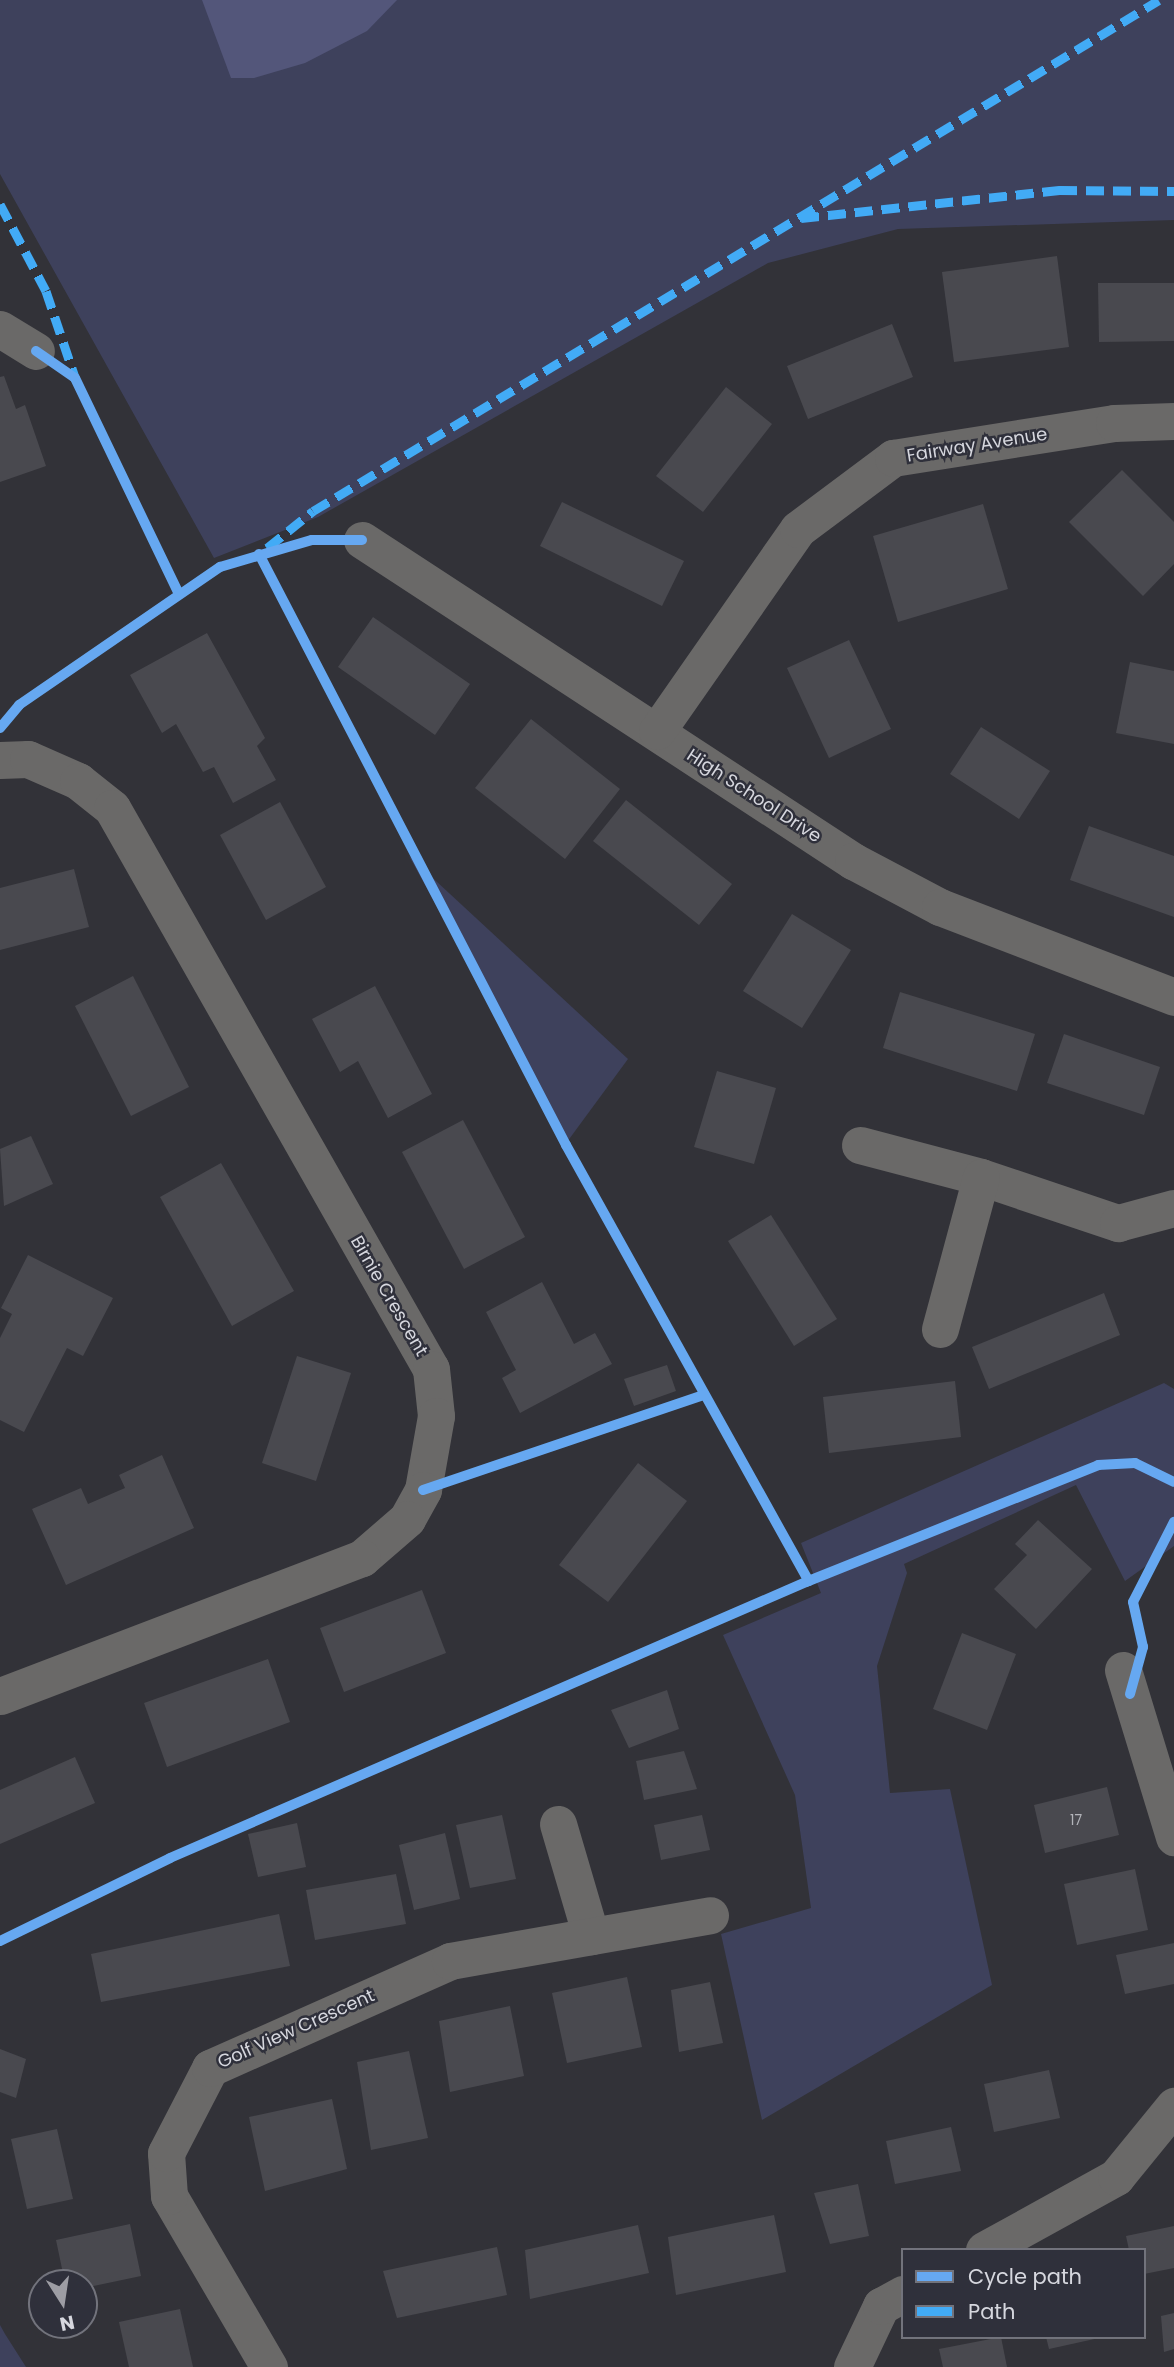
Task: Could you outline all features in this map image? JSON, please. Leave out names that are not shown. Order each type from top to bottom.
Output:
[{"type":"street","points":[[0,329],[36,351]]},
{"type":"street","name":"Fairway Avenue","points":[[657,732],[798,529],[894,458],[1114,424],[1174,421]]},
{"type":"street","name":"High School Drive","points":[[362,540],[853,861],[940,907],[1174,997]]},
{"type":"street","name":"Birnie Crescent","points":[[0,760],[28,759],[78,781],[112,808],[431,1369],[436,1416],[423,1490],[407,1519],[362,1558],[0,1696]]},
{"type":"street","points":[[860,1145],[981,1177],[1118,1223],[1174,1208]]},
{"type":"street","points":[[940,1329],[981,1177]]},
{"type":"street","points":[[1124,1670],[1174,1837]]},
{"type":"street","points":[[558,1824],[591,1936]]},
{"type":"street","name":"Golf View Crescent","points":[[269,2367],[169,2196],[166,2152],[210,2068],[450,1961],[710,1914]]},
{"type":"street","points":[[988,2248],[1116,2177],[1173,2110]]},
{"type":"street","points":[[852,2367],[881,2306],[901,2295]]},
{"type":"shaded area","points":[[0,0],[1174,0],[1174,220],[898,229],[768,263],[318,517],[214,558],[0,174]]},
{"type":"shaded area","points":[[202,0],[397,0],[367,31],[305,63],[254,78],[231,78]]},
{"type":"shaded area","points":[[409,856],[628,1059],[567,1142]]},
{"type":"shaded area","points":[[1164,1383],[1174,1389],[1174,1546],[1125,1581],[1076,1485],[904,1564],[907,1573],[877,1666],[890,1793],[950,1789],[992,1985],[762,2120],[721,1934],[811,1908],[795,1795],[723,1635],[821,1593],[801,1543]]},
{"type":"shaded area","points":[[0,2325],[5,2334],[26,2367],[0,2367]]},
{"type":"building","points":[[1057,256],[1069,347],[954,362],[942,272]]},
{"type":"building","points":[[1098,283],[1174,283],[1174,341],[1099,342]]},
{"type":"building","points":[[892,324],[913,377],[808,419],[787,366]]},
{"type":"building","points":[[4,376],[16,409],[25,405],[46,466],[0,482],[0,377]]},
{"type":"building","points":[[726,387],[772,424],[703,512],[656,476]]},
{"type":"building","points":[[1122,470],[1174,522],[1174,564],[1143,596],[1069,522]]},
{"type":"building","points":[[562,502],[684,561],[662,606],[540,546]]},
{"type":"building","points":[[983,504],[1008,589],[898,622],[873,536]]},
{"type":"building","points":[[373,617],[470,684],[435,735],[338,667]]},
{"type":"building","points":[[207,633],[265,738],[257,746],[276,780],[233,803],[214,767],[203,772],[176,724],[162,733],[130,675]]},
{"type":"building","points":[[849,640],[891,729],[829,758],[787,668]]},
{"type":"building","points":[[1130,662],[1174,671],[1174,744],[1116,733]]},
{"type":"building","points":[[531,719],[620,789],[565,859],[475,788]]},
{"type":"building","points":[[981,727],[1050,771],[1019,819],[950,774]]},
{"type":"building","points":[[626,800],[732,884],[699,925],[593,841]]},
{"type":"building","points":[[280,802],[326,887],[266,920],[220,835]]},
{"type":"building","points":[[1089,826],[1174,856],[1174,917],[1070,880]]},
{"type":"building","points":[[74,869],[89,927],[0,950],[0,888]]},
{"type":"building","points":[[792,914],[851,950],[802,1028],[743,991]]},
{"type":"building","points":[[133,976],[189,1087],[131,1116],[75,1006]]},
{"type":"building","points":[[375,986],[432,1094],[388,1118],[358,1061],[340,1072],[312,1019]]},
{"type":"building","points":[[900,992],[1035,1034],[1017,1091],[883,1048]]},
{"type":"building","points":[[1064,1034],[1160,1067],[1144,1115],[1047,1083]]},
{"type":"building","points":[[717,1071],[776,1088],[754,1164],[694,1147]]},
{"type":"building","points":[[463,1120],[525,1237],[464,1269],[402,1152]]},
{"type":"building","points":[[31,1136],[53,1184],[4,1206],[0,1149]]},
{"type":"building","points":[[221,1163],[294,1291],[232,1326],[160,1197]]},
{"type":"building","points":[[771,1215],[837,1319],[794,1346],[728,1241]]},
{"type":"building","points":[[28,1255],[113,1298],[83,1356],[67,1348],[24,1432],[0,1420],[0,1338],[12,1314],[1,1308]]},
{"type":"building","points":[[542,1282],[574,1344],[595,1333],[612,1364],[520,1413],[502,1378],[516,1370],[486,1312]]},
{"type":"building","points":[[1104,1293],[1120,1335],[989,1389],[972,1347]]},
{"type":"building","points":[[297,1356],[351,1373],[316,1481],[262,1463]]},
{"type":"building","points":[[667,1365],[676,1391],[634,1406],[624,1379]]},
{"type":"building","points":[[955,1381],[961,1437],[829,1453],[823,1397]]},
{"type":"building","points":[[162,1455],[194,1528],[66,1585],[32,1509],[81,1488],[88,1504],[125,1488],[119,1475]]},
{"type":"building","points":[[638,1463],[687,1501],[608,1602],[559,1565]]},
{"type":"building","points":[[1038,1520],[1092,1569],[1036,1629],[994,1589],[1027,1555],[1015,1544]]},
{"type":"building","points":[[422,1590],[446,1653],[344,1692],[320,1628]]},
{"type":"building","points":[[962,1633],[1016,1654],[987,1730],[933,1709]]},
{"type":"building","points":[[268,1659],[290,1722],[167,1767],[144,1703]]},
{"type":"building","points":[[667,1690],[679,1729],[629,1748],[611,1710]]},
{"type":"building","points":[[684,1751],[697,1789],[644,1800],[636,1761]]},
{"type":"building","points":[[75,1757],[95,1803],[0,1844],[0,1790]]},
{"type":"building","points":[[1107,1787],[1119,1835],[1045,1853],[1034,1805]]},
{"type":"building","points":[[502,1815],[516,1879],[470,1888],[456,1825]]},
{"type":"building","points":[[702,1815],[710,1850],[661,1860],[654,1825]]},
{"type":"building","points":[[297,1823],[306,1867],[258,1877],[248,1834]]},
{"type":"building","points":[[445,1833],[460,1899],[414,1910],[399,1845]]},
{"type":"building","points":[[1135,1869],[1148,1930],[1077,1945],[1064,1884]]},
{"type":"building","points":[[396,1874],[406,1924],[315,1940],[306,1890]]},
{"type":"building","points":[[279,1914],[290,1966],[101,2002],[91,1954]]},
{"type":"building","points":[[1174,1943],[1174,1984],[1125,1994],[1116,1955]]},
{"type":"building","points":[[627,1977],[642,2047],[567,2063],[552,1993]]},
{"type":"building","points":[[710,1982],[723,2043],[679,2052],[671,1990]]},
{"type":"building","points":[[510,2006],[524,2076],[450,2092],[439,2021]]},
{"type":"building","points":[[0,2049],[26,2059],[16,2098],[0,2092]]},
{"type":"building","points":[[409,2051],[428,2138],[371,2150],[357,2062]]},
{"type":"building","points":[[1049,2070],[1060,2118],[994,2132],[984,2084]]},
{"type":"building","points":[[332,2099],[347,2169],[265,2191],[249,2117]]},
{"type":"building","points":[[951,2127],[961,2171],[895,2184],[886,2141]]},
{"type":"building","points":[[57,2129],[73,2199],[27,2209],[11,2139]]},
{"type":"building","points":[[858,2184],[869,2236],[830,2244],[814,2193]]},
{"type":"building","points":[[774,2215],[786,2272],[676,2295],[668,2237]]},
{"type":"building","points":[[130,2224],[141,2276],[98,2285],[98,2269],[62,2269],[56,2240]]},
{"type":"building","points":[[638,2225],[649,2273],[530,2299],[525,2250]]},
{"type":"building","points":[[1174,2226],[1174,2268],[1146,2274],[1146,2248],[1129,2248],[1126,2236]]},
{"type":"building","points":[[497,2247],[507,2295],[397,2318],[383,2271]]},
{"type":"building","points":[[180,2309],[193,2367],[129,2367],[119,2322]]},
{"type":"building","points":[[1174,2313],[1174,2349],[1164,2352],[1161,2316]]},
{"type":"building","points":[[1001,2339],[1007,2367],[943,2367],[939,2349]]},
{"type":"building","points":[[1046,2339],[1094,2339],[1049,2349]]},
{"type":"marked path","points":[[267,548],[313,511],[1159,0]]},
{"type":"marked path","points":[[801,218],[1059,190],[1174,191]]},
{"type":"marked path","points":[[0,204],[46,291],[75,377]]},
{"type":"cycle path","points":[[36,351],[75,378],[179,594]]},
{"type":"cycle path","points":[[0,728],[19,705],[220,567],[312,540],[362,540]]},
{"type":"cycle path","points":[[259,554],[566,1145],[809,1581]]},
{"type":"cycle path","points":[[423,1490],[704,1395]]},
{"type":"cycle path","points":[[0,1941],[170,1858],[806,1582],[1098,1465],[1135,1463],[1174,1482]]},
{"type":"cycle path","points":[[1130,1694],[1143,1647],[1133,1602],[1174,1522]]}]
